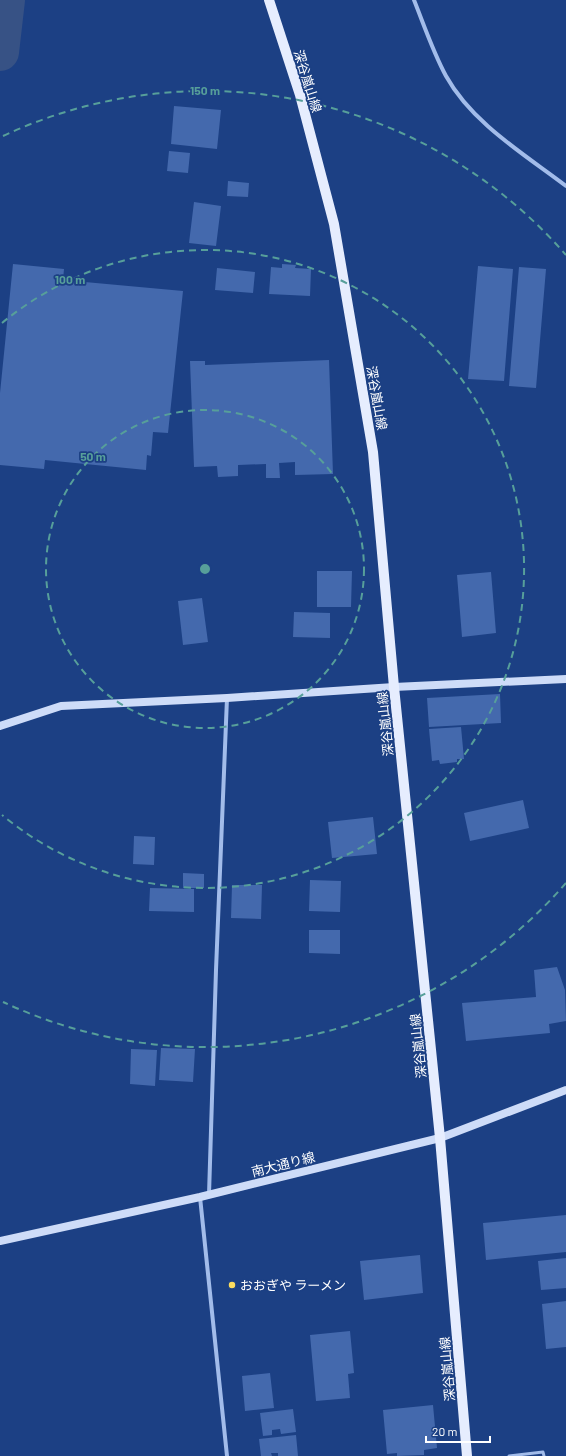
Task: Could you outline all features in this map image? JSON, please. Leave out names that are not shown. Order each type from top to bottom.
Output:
[{"type":"main road","name":"深谷嵐山線","points":[[268,0],[300,95],[334,224],[373,452],[394,687],[440,1138],[467,1456]]},
{"type":"street","points":[[414,0],[446,76],[462,99],[486,125],[566,186]]},
{"type":"street","points":[[0,726],[61,706],[566,679]]},
{"type":"street","points":[[209,1195],[227,698]]},
{"type":"street","name":"南大通り線","points":[[0,1241],[200,1198],[440,1138],[566,1090]]},
{"type":"street","points":[[200,1198],[227,1456]]},
{"type":"lane","points":[[509,1456],[543,1452],[544,1456]]},
{"type":"building","points":[[174,106],[221,110],[217,149],[171,144]]},
{"type":"building","points":[[169,151],[190,153],[188,173],[167,171]]},
{"type":"building","points":[[228,181],[249,183],[248,197],[227,196]]},
{"type":"building","points":[[194,202],[221,206],[216,246],[189,243]]},
{"type":"building","points":[[13,264],[64,269],[63,280],[183,291],[168,433],[153,432],[151,456],[147,455],[146,470],[45,460],[44,469],[0,465],[0,393]]},
{"type":"building","points":[[282,264],[296,265],[295,268],[311,269],[310,296],[269,294],[271,267],[282,268]]},
{"type":"building","points":[[478,266],[513,269],[504,381],[468,379]]},
{"type":"building","points":[[519,267],[546,269],[536,388],[509,386]]},
{"type":"building","points":[[217,268],[255,272],[253,293],[215,290]]},
{"type":"building","points":[[329,360],[333,474],[295,475],[295,462],[279,463],[280,478],[266,478],[266,464],[238,465],[238,476],[218,477],[217,466],[194,467],[190,361],[205,361],[205,365]]},
{"type":"building","points":[[317,571],[352,571],[351,607],[317,607]]},
{"type":"building","points":[[491,572],[496,633],[462,637],[457,575]]},
{"type":"building","points":[[202,598],[208,642],[183,645],[178,601]]},
{"type":"building","points":[[294,612],[330,613],[330,638],[293,637]]},
{"type":"building","points":[[500,694],[501,723],[429,727],[427,698]]},
{"type":"building","points":[[461,727],[464,759],[457,759],[457,762],[440,764],[439,760],[432,761],[429,729]]},
{"type":"building","points":[[523,800],[529,828],[470,841],[464,813]]},
{"type":"building","points":[[373,817],[377,854],[332,858],[328,822]]},
{"type":"building","points":[[134,836],[155,837],[154,865],[133,864]]},
{"type":"building","points":[[183,873],[204,874],[204,888],[183,888]]},
{"type":"building","points":[[310,880],[341,881],[340,912],[309,911]]},
{"type":"building","points":[[232,885],[262,885],[261,919],[231,918]]},
{"type":"building","points":[[150,888],[194,889],[194,912],[149,911]]},
{"type":"building","points":[[309,930],[340,930],[340,954],[309,953]]},
{"type":"building","points":[[557,967],[565,990],[566,1021],[549,1024],[550,1033],[466,1041],[462,1003],[536,997],[534,970]]},
{"type":"building","points":[[161,1048],[195,1049],[193,1082],[159,1080]]},
{"type":"building","points":[[131,1049],[157,1050],[155,1086],[130,1084]]},
{"type":"building","points":[[566,1215],[566,1252],[486,1260],[483,1223]]},
{"type":"building","points":[[420,1255],[423,1293],[364,1300],[360,1261]]},
{"type":"building","points":[[566,1258],[566,1288],[541,1290],[538,1261]]},
{"type":"building","points":[[566,1301],[566,1347],[546,1349],[542,1304]]},
{"type":"building","points":[[350,1331],[354,1373],[348,1374],[350,1398],[316,1401],[310,1335]]},
{"type":"building","points":[[270,1373],[274,1408],[245,1411],[242,1376]]},
{"type":"building","points":[[433,1405],[437,1448],[424,1450],[424,1455],[397,1456],[397,1453],[387,1454],[383,1410]]},
{"type":"building","points":[[293,1409],[296,1432],[281,1434],[280,1429],[272,1430],[272,1435],[263,1436],[260,1413]]},
{"type":"building","points":[[296,1435],[298,1456],[278,1456],[278,1453],[271,1453],[272,1456],[261,1456],[259,1439]]},
{"type":"waterway","points":[[0,52],[6,0]]},
{"type":"place","name":"おおぎや ラーメン","points":[[232,1285]]}]
